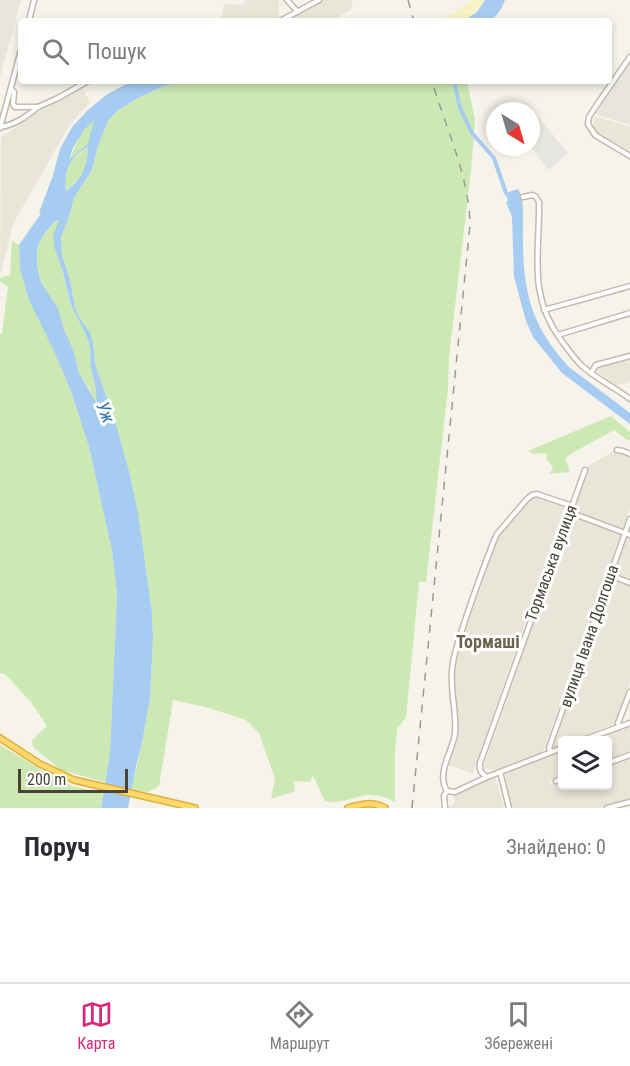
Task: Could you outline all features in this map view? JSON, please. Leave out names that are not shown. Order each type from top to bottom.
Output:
[{"type":"highway","points":[[0,738],[21,753],[66,777],[195,808]]},
{"type":"highway","points":[[348,808],[375,803],[385,808]]},
{"type":"street","points":[[29,18],[34,0]]},
{"type":"street","points":[[287,0],[298,12]]},
{"type":"street","points":[[286,18],[319,0]]},
{"type":"street","points":[[612,83],[630,57]]},
{"type":"street","points":[[0,127],[18,62]]},
{"type":"street","points":[[0,127],[24,118],[38,106],[58,98],[82,84]]},
{"type":"street","points":[[611,84],[594,109],[588,124],[595,135],[630,156]]},
{"type":"street","points":[[11,89],[14,92],[15,107],[38,106]]},
{"type":"street","points":[[523,197],[533,195],[538,202],[538,271],[544,310],[558,336],[579,363],[630,399]]},
{"type":"street","points":[[544,310],[630,286]]},
{"type":"street","points":[[558,336],[630,313]]},
{"type":"street","points":[[591,373],[596,365],[630,356]]},
{"type":"street","points":[[618,450],[630,454]]},
{"type":"street","name":"Тормаська вулиця","points":[[487,777],[480,771],[480,763],[585,470]]},
{"type":"street","points":[[558,749],[455,792],[447,790],[444,784],[446,759],[454,738],[455,727],[452,665],[492,543],[497,534],[532,495],[537,494],[572,506]]},
{"type":"street","points":[[569,512],[628,534]]},
{"type":"street","name":"вулиця Івана Долгоша","points":[[551,752],[549,748],[610,575],[628,534],[630,519]]},
{"type":"street","points":[[610,575],[630,583]]},
{"type":"street","points":[[620,727],[618,723],[630,692]]},
{"type":"street","points":[[596,736],[630,723]]},
{"type":"street","points":[[612,762],[630,755]]},
{"type":"street","points":[[500,772],[508,808]]},
{"type":"street","points":[[445,808],[444,799],[447,790]]},
{"type":"street","points":[[607,808],[630,802]]},
{"type":"shaded area","points":[[0,0],[21,0],[0,77]]},
{"type":"shaded area","points":[[245,0],[279,0],[278,18],[222,18],[224,4],[244,5]]},
{"type":"shaded area","points":[[321,0],[353,0],[351,10],[336,18],[288,18]]},
{"type":"shaded area","points":[[630,63],[630,125],[595,114]]},
{"type":"shaded area","points":[[82,87],[90,102],[69,126],[13,224],[0,276],[1,137]]},
{"type":"shaded area","points":[[595,116],[630,127],[630,151],[595,131],[593,127]]},
{"type":"shaded area","points":[[540,119],[568,153],[549,170],[537,156],[540,156]]},
{"type":"shaded area","points":[[630,357],[630,381],[615,386],[597,371],[601,365]]},
{"type":"shaded area","points":[[614,451],[630,457],[630,508],[622,530],[572,511],[588,466]]},
{"type":"shaded area","points":[[535,495],[566,505],[473,773],[447,765],[457,728],[454,699],[455,669],[462,639],[500,533]]},
{"type":"shaded area","points":[[571,515],[621,534],[543,752],[495,770],[483,768]]},
{"type":"shaded area","points":[[626,537],[630,539],[630,579],[614,573]]},
{"type":"shaded area","points":[[612,579],[630,585],[630,682],[615,724],[584,736],[558,736],[558,747],[553,746]]},
{"type":"shaded area","points":[[630,725],[630,751],[612,759],[612,736],[600,736]]},
{"type":"shaded area","points":[[558,752],[558,778],[550,781],[550,784],[558,781],[558,790],[612,790],[612,763],[630,756],[630,799],[598,808],[512,808],[504,774]]},
{"type":"shaded area","points":[[495,776],[504,808],[447,808],[455,803],[453,795]]},
{"type":"green space","points":[[171,84],[468,84],[475,120],[471,171],[426,582],[419,582],[406,717],[397,729],[395,802],[372,795],[338,802],[325,801],[313,775],[310,782],[294,781],[295,791],[271,799],[275,778],[259,733],[246,720],[206,707],[173,700],[159,786],[148,792],[131,790],[150,699],[152,612],[138,512],[130,475],[116,424],[95,364],[90,332],[75,307],[62,255],[61,237],[74,198],[92,170],[108,121],[117,111]]},
{"type":"green space","points":[[97,112],[88,144],[70,160],[85,123],[93,113]]},
{"type":"green space","points":[[88,147],[83,172],[66,191],[69,165]]},
{"type":"green space","points":[[60,220],[62,270],[71,305],[90,347],[91,369],[98,405],[79,373],[58,308],[42,284],[37,265],[37,249],[40,241],[55,221]]},
{"type":"green space","points":[[12,241],[19,245],[20,269],[71,391],[89,447],[112,551],[117,595],[110,753],[105,782],[61,770],[33,747],[32,740],[47,726],[31,702],[5,674],[0,673],[0,334],[2,334],[8,287],[0,281],[0,278],[10,275]]},
{"type":"green space","points":[[611,416],[630,432],[630,439],[627,440],[614,430],[569,455],[565,459],[570,472],[550,474],[553,466],[547,461],[546,453],[533,454],[528,451]]},
{"type":"green space","points":[[0,745],[72,786],[103,793],[101,808],[0,808]]},
{"type":"sand","points":[[473,0],[485,0],[475,13],[468,18],[445,18]]},
{"type":"water","points":[[485,0],[505,0],[494,18],[468,18],[477,12]]},
{"type":"water","points":[[126,84],[171,84],[138,98],[117,111],[108,121],[92,170],[74,198],[61,237],[62,255],[75,307],[90,332],[95,364],[116,424],[130,475],[138,512],[152,612],[150,699],[128,808],[101,808],[110,753],[117,595],[112,551],[89,447],[71,391],[29,300],[20,269],[19,245],[52,193],[53,175],[60,149],[72,127],[106,95]],"holes":[[[96,112],[88,144],[70,159],[81,128]],[[88,147],[85,167],[80,177],[66,191],[69,165]],[[59,220],[53,236],[54,246],[71,305],[90,347],[97,404],[79,373],[58,308],[42,284],[37,265],[37,249],[40,241],[55,221]]]},
{"type":"water","points":[[518,189],[523,207],[525,277],[538,323],[546,338],[569,367],[630,413],[630,424],[562,373],[533,337],[526,321],[514,277],[512,217],[506,202],[508,201],[506,193]]},
{"type":"waterway","points":[[455,84],[460,108],[472,133],[494,158],[508,195]]},
{"type":"waterway","name":"Уж","points":[[77,135],[103,106]]},
{"type":"waterway","name":"Уж","points":[[43,212],[55,180]]},
{"type":"railway","points":[[408,0],[413,18]]},
{"type":"railway","points":[[412,808],[470,225],[466,188],[433,84]]},
{"type":"district","name":"Тормаші","points":[[488,641]]}]
